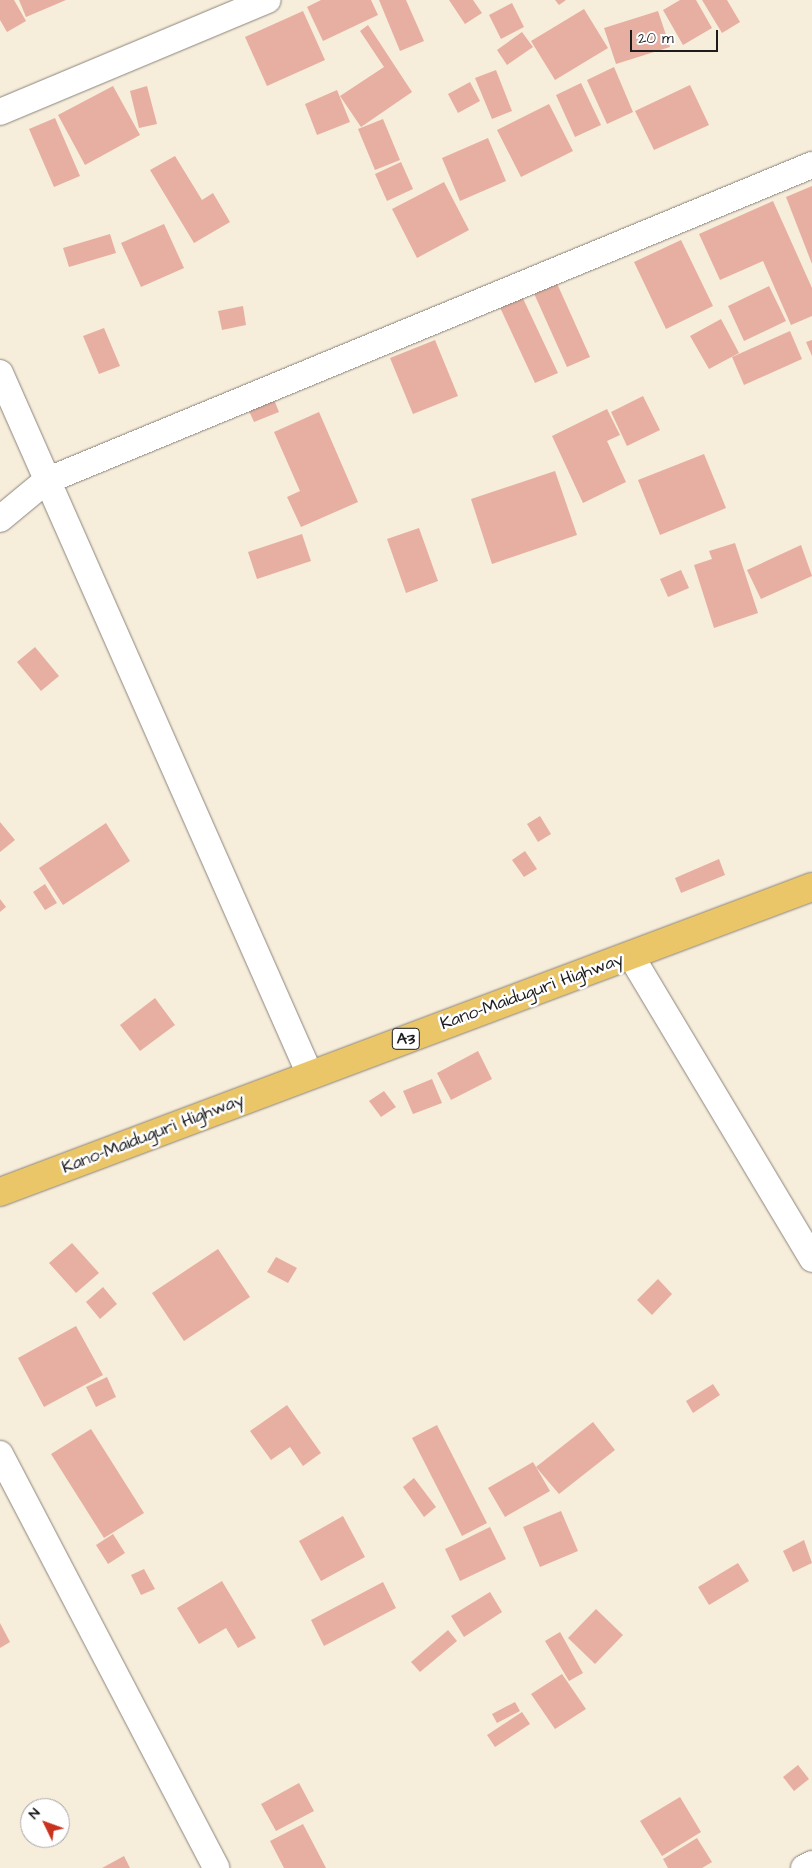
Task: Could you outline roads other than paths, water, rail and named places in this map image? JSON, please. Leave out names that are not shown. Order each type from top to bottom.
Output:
[{"type":"highway","name":"Kano-Maiduguri Highway","points":[[0,1192],[812,887]]},
{"type":"street","points":[[0,112],[268,0]]},
{"type":"street","points":[[0,519],[46,482],[812,165]]},
{"type":"street","points":[[0,373],[46,482],[310,1075]]},
{"type":"street","points":[[630,956],[812,1259]]},
{"type":"street","points":[[0,1454],[216,1868]]},
{"type":"street","points":[[804,1868],[812,1864]]}]
